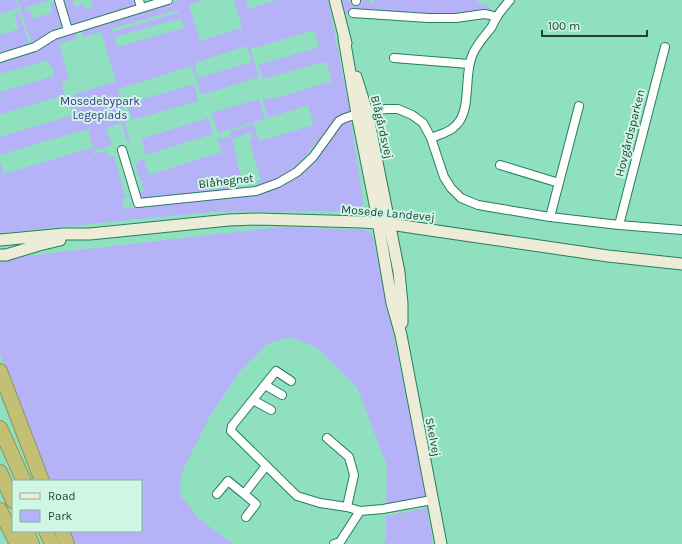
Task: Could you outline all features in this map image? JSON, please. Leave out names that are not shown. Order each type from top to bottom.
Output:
[{"type":"highway","points":[[0,371],[42,480]]},
{"type":"highway","points":[[0,428],[24,480]]},
{"type":"highway","points":[[0,472],[12,499]]},
{"type":"highway","points":[[0,510],[17,544]]},
{"type":"highway","points":[[26,532],[32,544]]},
{"type":"highway","points":[[46,532],[52,544]]},
{"type":"highway","points":[[62,532],[67,544]]},
{"type":"main road","name":"Blågårdsvej","points":[[335,0],[362,113],[384,224]]},
{"type":"main road","name":"Mosede Landevej","points":[[0,240],[64,234],[90,234],[237,220],[259,219],[362,222],[608,256],[682,264]]},
{"type":"main road","name":"Skelvej","points":[[384,224],[399,272],[402,304],[401,335],[441,544]]},
{"type":"main road","name":"Mosede Landevej","points":[[0,255],[90,234]]},
{"type":"street","points":[[60,0],[68,30]]},
{"type":"street","points":[[0,58],[34,47],[54,35],[140,4],[168,0]]},
{"type":"street","points":[[431,138],[452,130],[462,118],[465,110],[469,64],[472,55],[476,46],[491,28],[496,17],[510,0]]},
{"type":"street","points":[[353,13],[435,18],[456,18],[484,14],[496,17]]},
{"type":"street","name":"Hovgårdsparken","points":[[619,225],[665,47]]},
{"type":"street","points":[[394,58],[469,64]]},
{"type":"street","points":[[550,218],[579,106]]},
{"type":"street","points":[[362,113],[386,109],[398,109],[412,115],[423,123],[431,138],[444,177],[451,188],[461,198],[478,205],[550,218],[682,230]]},
{"type":"street","name":"Blåhegnet","points":[[122,150],[138,203],[256,191],[278,183],[297,172],[313,157],[340,121],[362,113]]},
{"type":"street","points":[[500,165],[559,183]]},
{"type":"street","points":[[291,381],[276,371],[232,426],[231,431],[297,496],[320,503],[347,507],[360,511],[383,509],[432,500]]},
{"type":"street","points":[[265,385],[282,395]]},
{"type":"street","points":[[254,400],[271,410]]},
{"type":"street","points":[[327,438],[349,456],[354,475],[347,507]]},
{"type":"street","points":[[244,494],[266,466]]},
{"type":"street","points":[[217,494],[228,481],[256,504],[246,517]]},
{"type":"street","points":[[334,544],[340,542],[360,511]]},
{"type":"green space","points":[[0,0],[16,0],[19,8],[0,14]]},
{"type":"green space","points":[[18,0],[50,0],[25,8],[26,11],[30,10],[33,19],[52,13],[50,4],[58,1],[64,23],[63,27],[48,34],[35,44],[32,43]]},
{"type":"green space","points":[[63,0],[73,0],[75,7],[84,4],[86,10],[93,8],[91,0],[137,1],[135,6],[74,24],[70,22]]},
{"type":"green space","name":"Mosedebypark Legeplads","points":[[177,0],[203,0],[189,5],[200,41],[242,28],[234,0],[246,0],[248,9],[277,0],[328,0],[350,111],[336,120],[300,164],[290,173],[260,186],[257,181],[261,179],[249,140],[253,138],[251,132],[232,139],[243,185],[224,191],[148,198],[139,196],[139,193],[144,191],[135,163],[144,159],[149,175],[222,152],[217,137],[221,139],[231,138],[229,132],[254,124],[259,141],[313,125],[308,105],[268,118],[262,100],[272,97],[273,99],[332,81],[327,64],[323,62],[263,79],[258,65],[319,47],[314,30],[254,48],[250,47],[259,77],[201,95],[192,66],[118,89],[127,122],[125,124],[130,140],[127,142],[122,123],[106,128],[112,145],[94,151],[88,130],[83,129],[84,131],[0,155],[0,137],[73,115],[68,100],[64,101],[64,97],[71,96],[81,123],[73,95],[116,81],[101,32],[82,37],[83,29]],"holes":[[[178,10],[179,12],[113,32],[112,28]],[[181,18],[184,28],[117,47],[113,32],[115,37]],[[246,46],[252,62],[198,78],[195,63]]]},
{"type":"green space","points":[[342,0],[359,2],[360,0],[369,0],[369,3],[367,3],[378,4],[373,3],[373,0],[477,0],[479,3],[489,6],[490,10],[462,14],[432,15],[353,11],[345,14]]},
{"type":"green space","points":[[19,12],[30,46],[0,55],[0,35],[19,29],[14,14]]},
{"type":"green space","points":[[75,31],[78,38],[59,44],[69,80],[61,82],[65,95],[0,114],[0,92],[54,76],[52,66],[50,66],[48,60],[0,74],[0,62],[29,53],[55,38]]},
{"type":"green space","points":[[194,84],[198,101],[132,120],[127,104]]},
{"type":"green space","points":[[259,99],[265,119],[218,133],[211,113]]},
{"type":"green space","points":[[208,118],[213,134],[146,155],[141,139]]},
{"type":"green space","points":[[347,120],[351,121],[363,203],[362,207],[357,211],[211,212],[0,233],[0,161],[4,174],[91,148],[94,154],[107,151],[109,157],[114,156],[125,196],[132,195],[132,197],[122,198],[124,209],[194,200],[246,197],[282,185],[340,124]]},
{"type":"green space","points":[[281,227],[366,230],[372,234],[427,497],[386,505],[387,466],[357,387],[316,347],[290,337],[267,344],[241,370],[212,412],[181,474],[180,495],[198,518],[233,544],[72,544],[67,532],[142,532],[142,480],[48,480],[0,354],[0,259]]},
{"type":"green space","points":[[427,508],[433,544],[383,544],[386,539],[386,516]]}]
